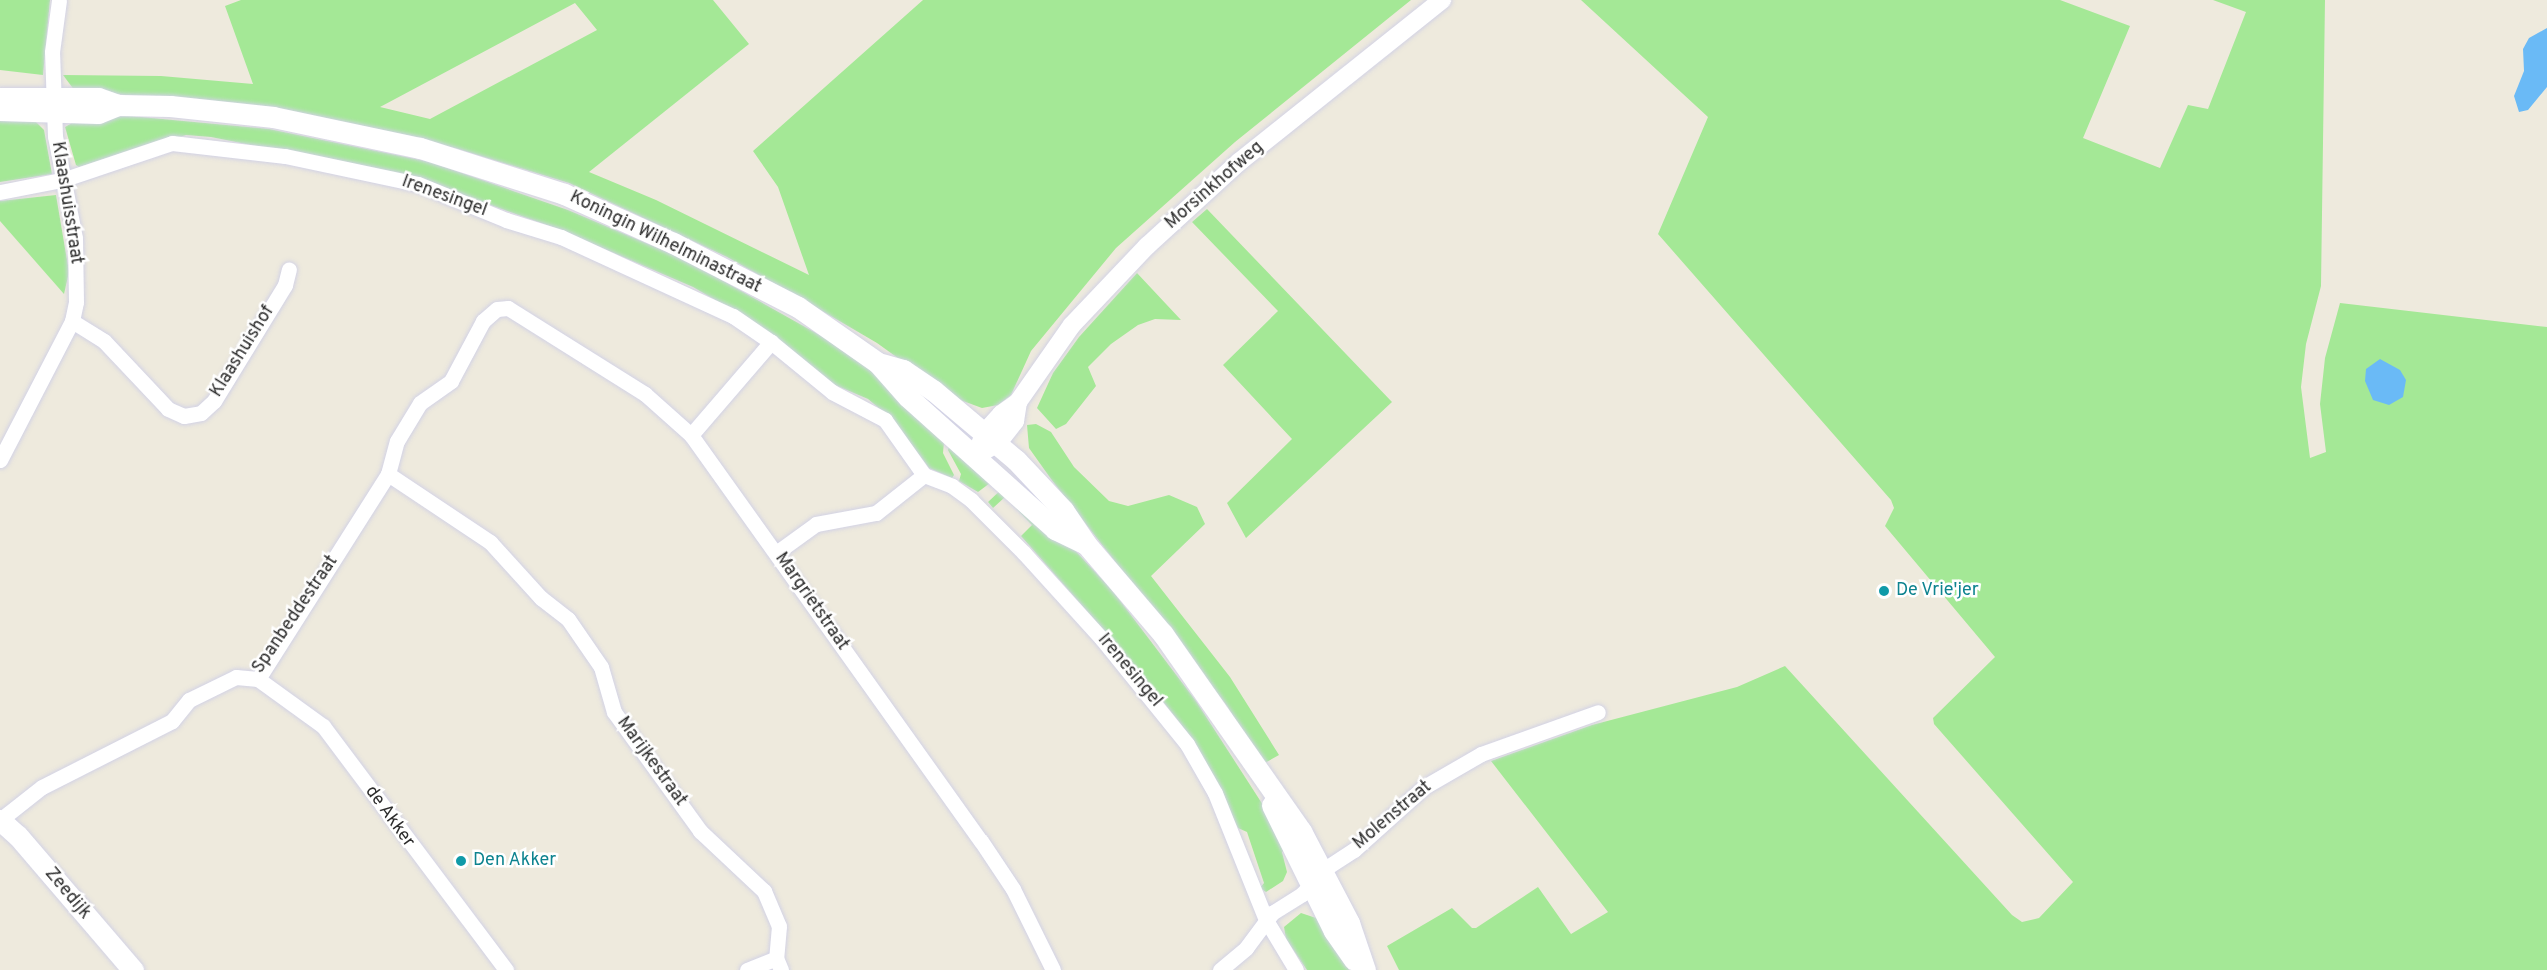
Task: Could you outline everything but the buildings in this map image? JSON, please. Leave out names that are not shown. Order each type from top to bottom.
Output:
[{"type":"main road","name":"Koningin Wilhelminastraat","points":[[0,98],[54,105]]},
{"type":"main road","name":"Koningin Wilhelminastraat","points":[[0,110],[98,98],[118,105],[170,106],[273,117],[420,148],[564,194],[673,243],[798,308],[878,363],[908,397],[1055,529],[1086,544]]},
{"type":"main road","name":"Koningin Wilhelminastraat","points":[[878,363],[903,370],[991,438],[1063,510],[1086,544],[1163,634],[1262,780],[1317,879],[1334,931],[1363,970]]},
{"type":"main road","name":"Zeedijk","points":[[0,820],[18,836],[127,968]]},
{"type":"street","name":"Klaashuisstraat","points":[[0,460],[72,321],[78,275],[75,238],[62,180],[54,105],[52,52],[59,0]]},
{"type":"street","name":"Morsinkhofweg","points":[[975,456],[991,438],[1001,414],[1018,402],[1072,325],[1147,246],[1239,162],[1442,0]]},
{"type":"street","name":"Irenesingel","points":[[0,192],[62,180],[172,142],[191,142],[285,156],[418,184],[506,220],[561,237],[734,316],[771,342],[832,392],[885,420],[924,475],[952,486],[987,515],[1053,584],[1157,703],[1187,744],[1215,793],[1266,920],[1296,970]]},
{"type":"street","name":"Klaashuishof","points":[[72,321],[104,341],[168,409],[184,416],[201,413],[214,401],[285,285],[289,269]]},
{"type":"street","name":"Margrietstraat","points":[[497,309],[517,312],[645,394],[691,435],[981,841],[1013,889],[1053,970]]},
{"type":"street","name":"Spanbeddestraat","points":[[0,820],[42,788],[172,721],[189,700],[236,677],[258,679],[388,474],[397,441],[420,403],[451,381],[483,321],[497,309]]},
{"type":"street","points":[[691,435],[771,342]]},
{"type":"street","name":"Marijkestraat","points":[[388,474],[490,542],[541,598],[568,619],[601,667],[614,712],[700,831],[752,876],[764,891],[779,926],[779,964]]},
{"type":"street","points":[[776,553],[816,524],[876,513],[924,475]]},
{"type":"street","name":"de Akker","points":[[258,679],[323,726],[506,970]]},
{"type":"street","name":"Molenstraat","points":[[1221,970],[1246,948],[1266,920],[1424,787],[1453,769],[1531,734],[1598,712]]},
{"type":"street","points":[[747,970],[779,964]]},
{"type":"green space","points":[[0,0],[50,0],[43,75],[0,70]]},
{"type":"green space","points":[[241,0],[713,0],[749,44],[589,172],[656,200],[809,275],[778,187],[753,151],[923,0],[1411,0],[1235,142],[1116,248],[1031,351],[1011,395],[998,405],[982,408],[952,397],[877,343],[727,257],[569,183],[455,148],[138,96],[75,91],[63,75],[161,76],[253,84],[225,6]],"holes":[[[575,3],[597,30],[430,119],[380,107]]]},
{"type":"green space","points":[[1581,0],[2060,0],[2130,26],[2083,138],[2160,168],[2188,105],[2208,109],[2246,12],[2213,0],[2325,0],[2321,286],[2306,344],[2301,387],[2310,458],[2326,452],[2320,404],[2325,358],[2340,303],[2547,327],[2547,970],[1399,970],[1387,946],[1452,908],[1472,928],[1476,928],[1538,887],[1571,934],[1608,912],[1491,761],[1592,725],[1737,687],[1785,666],[2012,915],[2022,922],[2039,918],[2073,882],[1934,724],[1933,718],[1995,657],[1885,526],[1894,508],[1891,500],[1658,234],[1708,117]]},
{"type":"green space","points":[[130,116],[269,129],[430,162],[568,210],[686,260],[848,351],[893,388],[944,442],[943,453],[954,475],[952,478],[929,468],[893,420],[868,399],[828,382],[758,325],[693,287],[558,229],[485,203],[411,177],[211,137],[186,135],[79,167],[76,165],[65,127],[81,118]]},
{"type":"green space","points":[[0,118],[33,119],[44,130],[52,174],[0,182]]},
{"type":"green space","points":[[56,195],[69,272],[64,294],[0,221],[0,201]]},
{"type":"green space","points":[[1207,209],[1392,402],[1246,538],[1227,503],[1292,439],[1223,365],[1278,311],[1192,222]]},
{"type":"green space","points":[[1137,273],[1181,320],[1155,319],[1138,325],[1111,344],[1088,367],[1096,386],[1066,424],[1056,429],[1037,408],[1053,373],[1079,337]]},
{"type":"green space","points":[[1036,424],[1051,432],[1074,467],[1109,501],[1128,506],[1169,495],[1197,507],[1205,524],[1151,576],[1230,677],[1279,755],[1263,764],[1227,706],[1051,479],[1029,448],[1027,425]]},
{"type":"green space","points":[[951,441],[994,480],[978,492],[959,481],[961,474],[948,450]]},
{"type":"green space","points":[[1004,487],[1070,545],[1112,590],[1196,701],[1274,822],[1286,849],[1282,852],[1287,872],[1283,881],[1266,892],[1260,888],[1264,883],[1247,832],[1238,828],[1194,741],[1136,667],[1021,536],[1032,525],[1005,497],[993,508],[988,502]]},
{"type":"green space","points":[[1301,913],[1322,920],[1349,970],[1307,970],[1286,939],[1284,927]]},
{"type":"water","points":[[2547,28],[2547,87],[2528,110],[2519,112],[2514,96],[2524,71],[2523,49],[2529,38]]},
{"type":"water","points":[[2380,359],[2400,370],[2406,380],[2403,397],[2389,405],[2373,400],[2365,381],[2366,369]]},
{"type":"place","name":"De Vrie'jer","points":[[1884,591]]},
{"type":"place","name":"Den Akker","points":[[461,861]]}]
